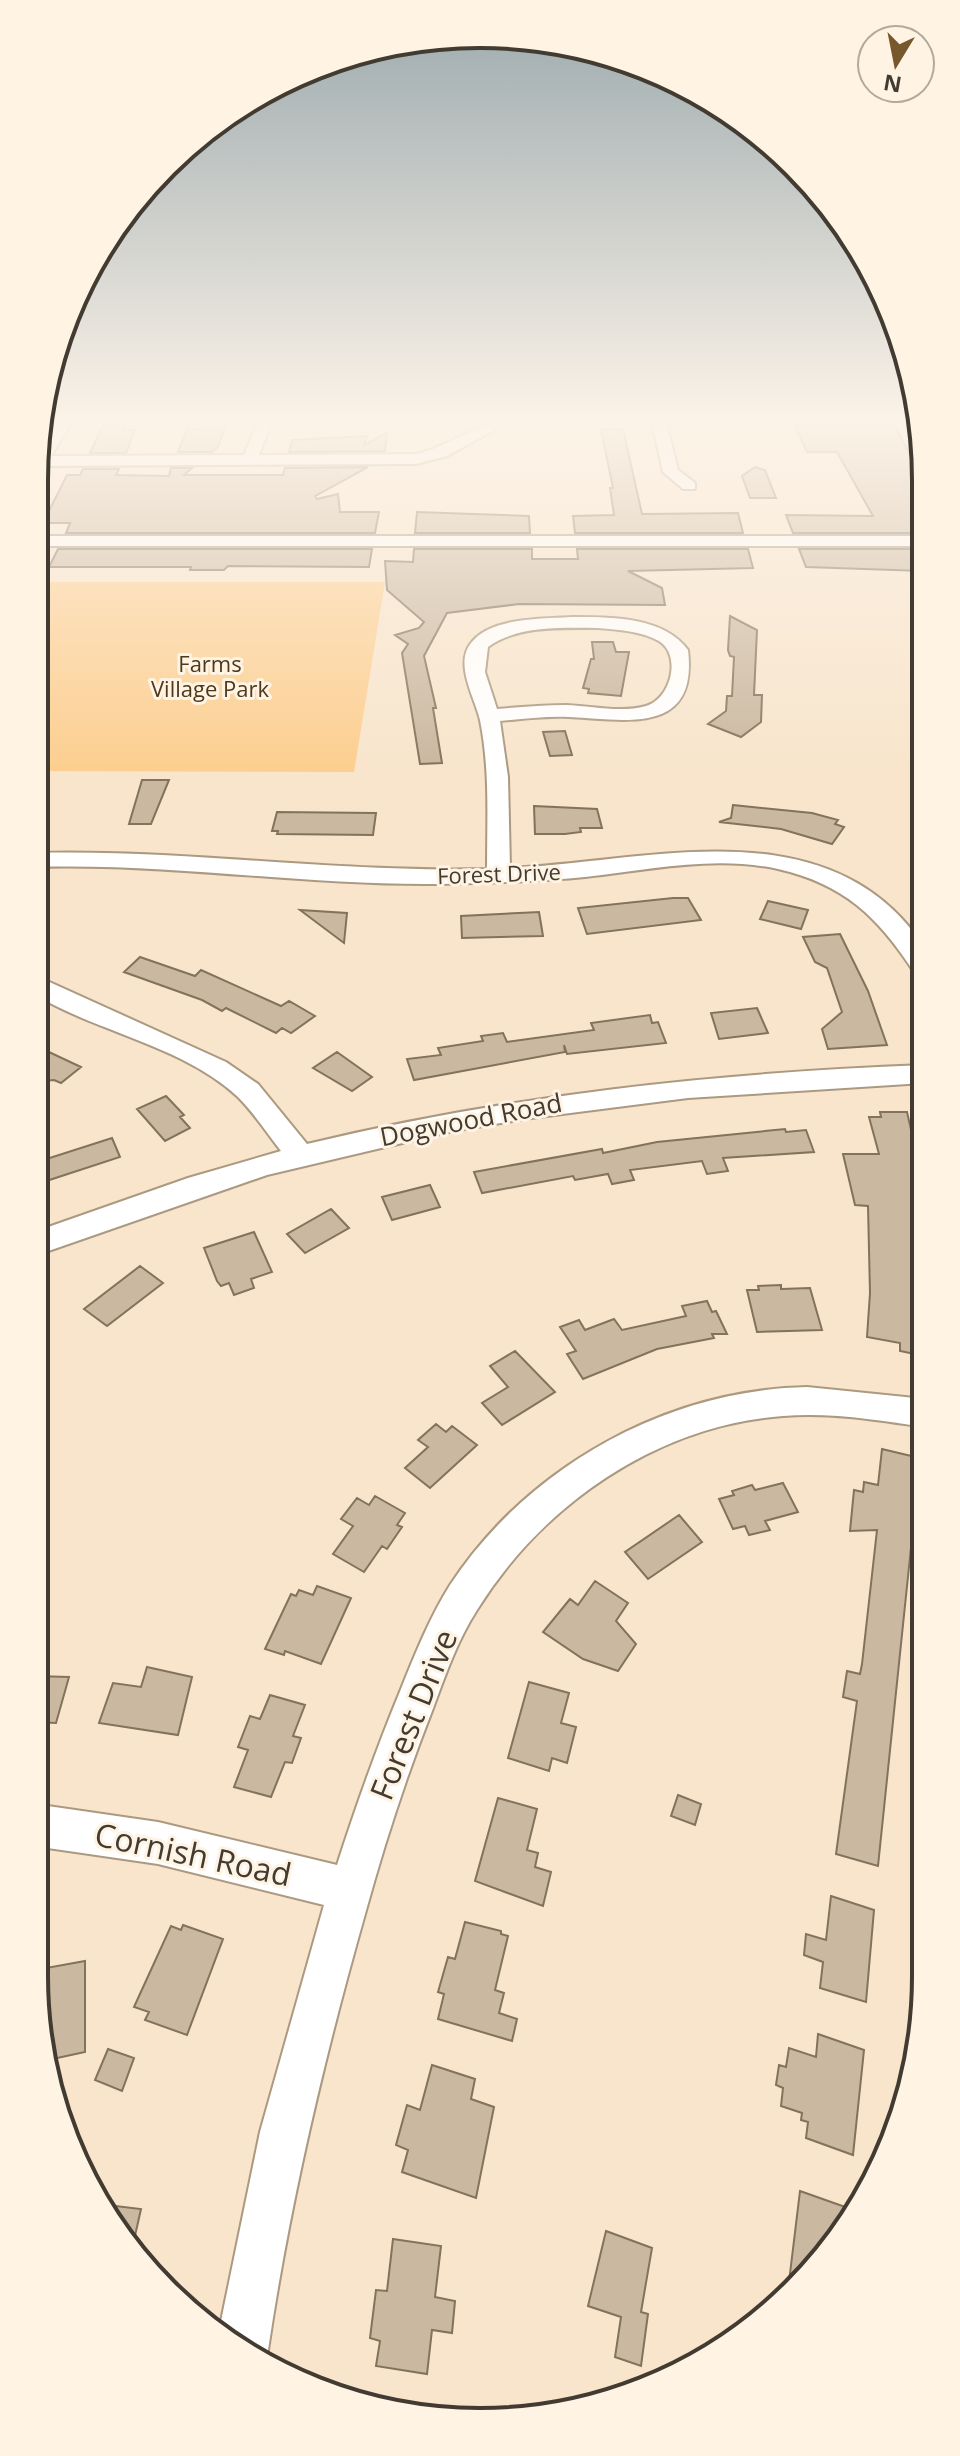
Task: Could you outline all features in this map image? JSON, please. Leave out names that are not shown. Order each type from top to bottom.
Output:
[{"type":"street","points":[[48,541],[912,541]]},
{"type":"street","points":[[489,716],[559,711],[631,714],[655,710],[668,703],[675,694],[679,649],[661,633],[633,626],[539,625],[499,633],[480,644],[474,655],[489,716],[497,791],[498,875]]},
{"type":"street","name":"Forest Drive","points":[[48,860],[161,861],[390,877],[498,875],[715,857],[755,858],[786,864],[829,880],[877,908],[904,934],[912,947]]},
{"type":"street","points":[[48,991],[216,1068],[248,1091],[301,1156]]},
{"type":"street","name":"Dogwood Road","points":[[48,1239],[171,1195],[301,1156],[445,1124],[602,1097],[740,1082],[912,1075]]},
{"type":"street","name":"Forest Drive","points":[[245,2338],[300,2069],[350,1890],[388,1774],[444,1634],[487,1563],[527,1519],[562,1488],[630,1446],[699,1418],[742,1406],[818,1401],[912,1412]]},
{"type":"street","name":"Cornish Road","points":[[48,1827],[158,1843],[350,1890]]},
{"type":"green space","name":"Farms Village Park","points":[[48,582],[385,582],[354,772],[48,771]]},
{"type":"building","points":[[58,549],[372,549],[369,567],[228,566],[224,570],[190,570],[191,567],[49,567]]},
{"type":"building","points":[[414,549],[532,549],[532,559],[578,559],[577,549],[748,549],[753,568],[628,571],[662,588],[665,605],[519,604],[447,613],[424,656],[436,708],[433,708],[442,763],[420,764],[402,653],[408,644],[395,635],[419,628],[424,622],[387,590],[385,561],[413,562]]},
{"type":"building","points":[[799,549],[912,549],[912,571],[806,567]]},
{"type":"building","points":[[730,616],[757,630],[754,695],[762,695],[761,722],[741,737],[708,724],[726,711],[727,696],[732,696],[734,657],[728,650]]},
{"type":"building","points":[[592,642],[613,642],[616,652],[629,652],[621,696],[588,693],[589,689],[583,688],[591,659],[594,659]]},
{"type":"building","points":[[565,731],[572,755],[550,756],[543,732]]},
{"type":"building","points":[[142,780],[169,780],[151,824],[129,824]]},
{"type":"building","points":[[733,805],[812,813],[838,820],[835,824],[844,827],[832,844],[781,829],[719,822],[731,818]]},
{"type":"building","points":[[534,806],[597,809],[602,828],[580,828],[581,832],[565,834],[535,834]]},
{"type":"building","points":[[277,812],[376,813],[373,835],[277,834],[278,831],[272,831]]},
{"type":"building","points":[[688,898],[701,920],[587,934],[578,908]]},
{"type":"building","points":[[768,901],[808,910],[801,929],[760,919]]},
{"type":"building","points":[[300,910],[347,913],[344,943]]},
{"type":"building","points":[[539,912],[543,936],[462,938],[461,916]]},
{"type":"building","points":[[840,934],[868,991],[887,1045],[828,1049],[822,1029],[842,1012],[827,968],[815,962],[803,937]]},
{"type":"building","points":[[140,957],[195,976],[201,970],[281,1006],[289,1001],[315,1016],[291,1033],[282,1028],[276,1033],[226,1008],[222,1011],[202,1000],[124,972]]},
{"type":"building","points":[[757,1008],[768,1033],[719,1039],[711,1013]]},
{"type":"building","points":[[650,1015],[652,1023],[658,1022],[666,1043],[567,1054],[564,1045],[565,1052],[414,1080],[407,1059],[441,1055],[438,1048],[483,1041],[481,1036],[503,1033],[507,1042],[594,1030],[591,1023]]},
{"type":"building","points":[[48,1052],[81,1067],[61,1083],[48,1081]]},
{"type":"building","points":[[337,1052],[372,1077],[352,1091],[313,1068]]},
{"type":"building","points":[[166,1096],[184,1115],[180,1117],[190,1128],[165,1141],[137,1109]]},
{"type":"building","points":[[880,1112],[907,1112],[912,1134],[912,1354],[900,1351],[900,1343],[867,1337],[870,1293],[868,1206],[855,1205],[843,1154],[879,1154],[869,1117],[881,1117]]},
{"type":"building","points":[[785,1129],[786,1132],[806,1130],[814,1152],[723,1158],[728,1171],[707,1174],[702,1161],[630,1170],[634,1180],[612,1184],[608,1174],[575,1180],[573,1176],[482,1193],[474,1172],[602,1149],[603,1153],[657,1142]]},
{"type":"building","points":[[112,1138],[120,1157],[48,1180],[48,1159]]},
{"type":"building","points":[[430,1185],[440,1207],[392,1220],[382,1197]]},
{"type":"building","points":[[331,1209],[349,1228],[305,1253],[287,1234]]},
{"type":"building","points":[[254,1232],[272,1272],[251,1279],[254,1288],[234,1295],[229,1283],[221,1286],[217,1281],[204,1248]]},
{"type":"building","points":[[140,1266],[163,1283],[107,1326],[84,1309]]},
{"type":"building","points":[[781,1285],[781,1289],[810,1288],[822,1330],[757,1332],[747,1290]]},
{"type":"building","points":[[707,1301],[712,1312],[716,1311],[727,1334],[712,1334],[714,1338],[657,1349],[583,1379],[567,1354],[576,1351],[560,1327],[579,1320],[585,1330],[614,1319],[622,1330],[686,1316],[682,1306]]},
{"type":"building","points":[[515,1351],[555,1392],[502,1425],[482,1403],[508,1387],[490,1366]]},
{"type":"building","points":[[436,1424],[446,1432],[452,1426],[477,1445],[430,1488],[405,1468],[428,1447],[418,1440]]},
{"type":"building","points":[[882,1449],[912,1456],[912,1538],[878,1866],[836,1854],[857,1701],[843,1697],[847,1671],[860,1674],[877,1530],[850,1531],[854,1490],[863,1492],[864,1482],[878,1485]]},
{"type":"building","points":[[783,1483],[798,1512],[765,1521],[770,1530],[749,1535],[745,1526],[733,1529],[719,1499],[752,1485],[755,1490]]},
{"type":"building","points":[[375,1496],[405,1513],[397,1525],[402,1527],[387,1549],[382,1546],[364,1572],[333,1554],[353,1526],[341,1519],[357,1498],[369,1505]]},
{"type":"building","points":[[679,1515],[702,1542],[648,1579],[625,1552]]},
{"type":"building","points":[[595,1581],[628,1603],[616,1621],[636,1644],[618,1671],[583,1659],[543,1632],[570,1599],[578,1605]]},
{"type":"building","points":[[317,1586],[351,1598],[321,1664],[285,1651],[284,1655],[265,1649],[291,1594],[296,1596],[299,1590],[313,1595]]},
{"type":"building","points":[[147,1667],[192,1677],[178,1735],[99,1723],[113,1683],[141,1687]]},
{"type":"building","points":[[48,1676],[69,1677],[56,1723],[48,1723]]},
{"type":"building","points":[[529,1682],[569,1693],[561,1723],[576,1727],[567,1763],[552,1758],[549,1771],[508,1758]]},
{"type":"building","points":[[270,1695],[305,1705],[293,1736],[301,1738],[292,1763],[285,1762],[271,1797],[234,1787],[248,1750],[238,1747],[250,1716],[260,1719]]},
{"type":"building","points":[[678,1795],[701,1804],[695,1825],[671,1816]]},
{"type":"building","points":[[498,1798],[537,1809],[527,1850],[538,1853],[535,1867],[551,1872],[543,1906],[475,1881]]},
{"type":"building","points":[[831,1896],[874,1910],[866,2002],[820,1988],[823,1962],[804,1955],[806,1934],[826,1940]]},
{"type":"building","points":[[465,1922],[501,1931],[501,1934],[508,1936],[495,1990],[504,1993],[499,2013],[517,2019],[512,2041],[438,2019],[444,1994],[438,1992],[448,1957],[455,1959]]},
{"type":"building","points":[[183,1925],[223,1939],[187,2035],[145,2020],[149,2012],[134,2007],[171,1926],[181,1930]]},
{"type":"building","points":[[85,1961],[85,2052],[56,2058],[48,1968]]},
{"type":"building","points":[[818,2034],[864,2050],[853,2155],[806,2138],[808,2122],[801,2120],[802,2113],[781,2106],[783,2088],[776,2085],[779,2065],[786,2067],[789,2048],[816,2057]]},
{"type":"building","points":[[108,2049],[134,2058],[122,2091],[95,2080]]},
{"type":"building","points":[[432,2065],[475,2079],[471,2099],[494,2107],[476,2198],[402,2172],[408,2150],[396,2145],[407,2105],[420,2110]]},
{"type":"building","points":[[800,2191],[845,2207],[823,2239],[790,2276]]},
{"type":"building","points":[[115,2206],[141,2209],[135,2236]]},
{"type":"building","points":[[606,2231],[652,2248],[641,2312],[648,2314],[641,2366],[615,2357],[621,2317],[588,2306]]},
{"type":"building","points":[[393,2239],[441,2246],[435,2297],[455,2301],[452,2333],[432,2330],[427,2374],[376,2366],[380,2341],[370,2338],[376,2290],[387,2291]]}]
